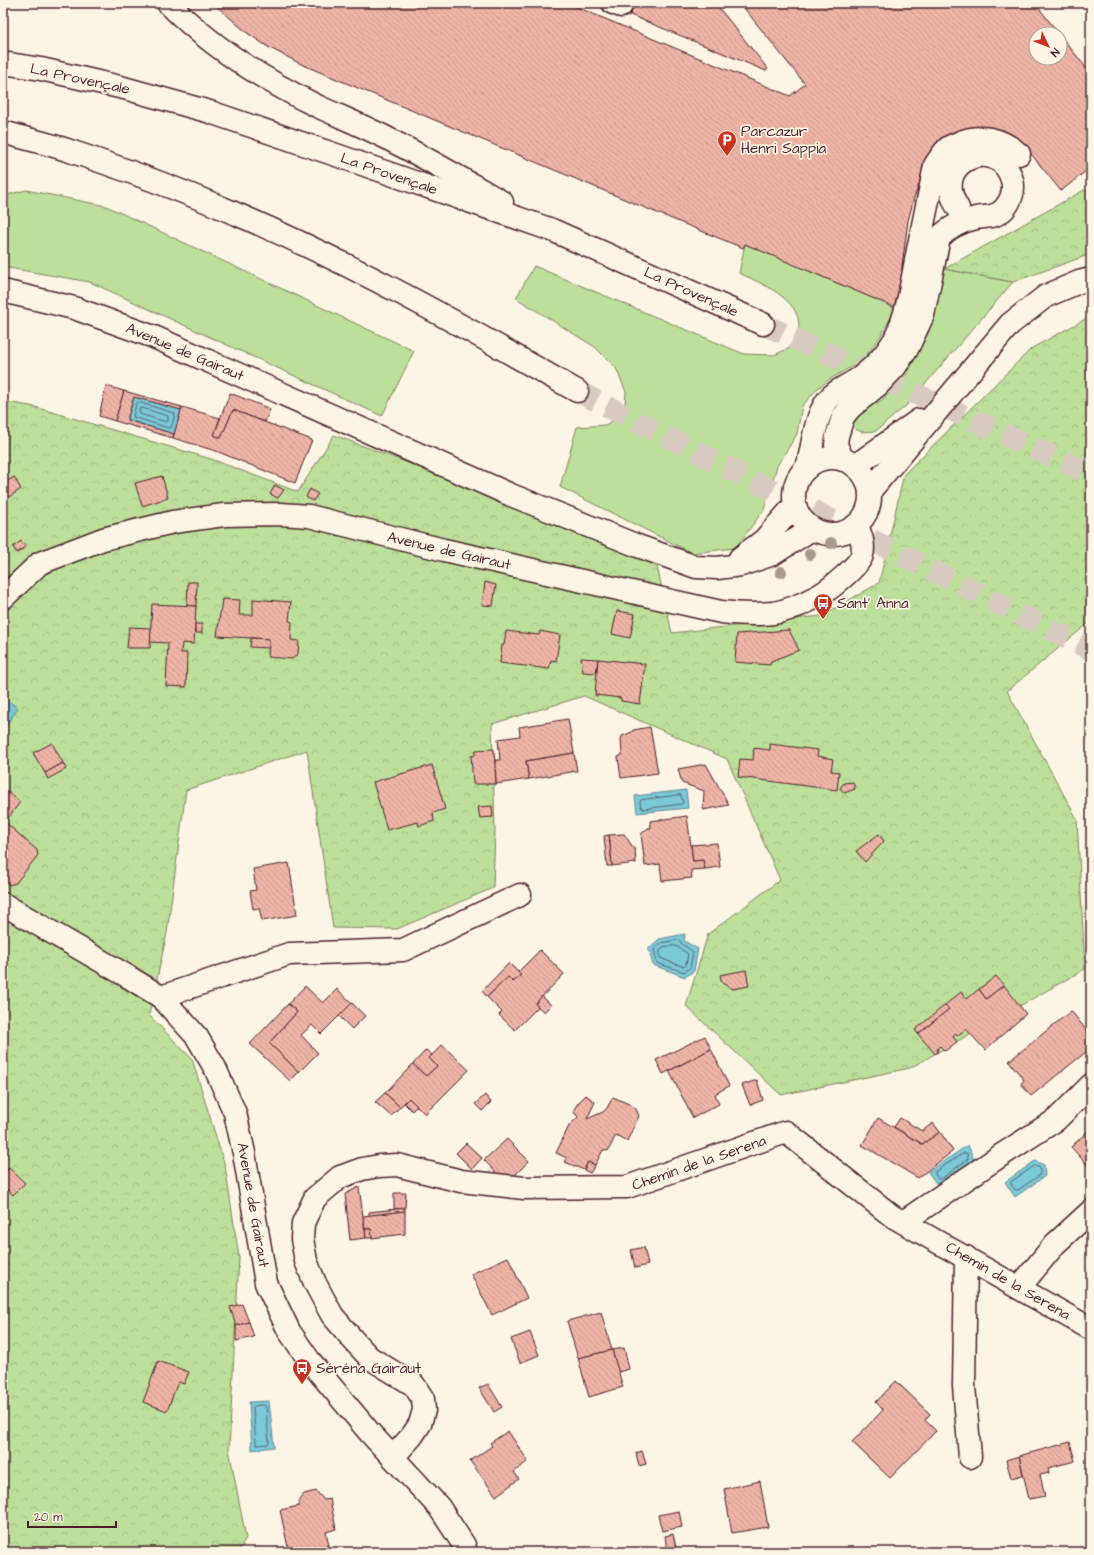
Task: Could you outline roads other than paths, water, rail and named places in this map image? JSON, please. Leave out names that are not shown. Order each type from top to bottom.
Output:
[{"type":"main road","points":[[168,3],[214,44],[246,67],[278,86],[396,142],[552,230]]},
{"type":"main road","name":"La Provençale","points":[[3,63],[42,69],[124,88],[210,112],[552,230],[763,324]]},
{"type":"main road","points":[[3,132],[72,151],[162,184],[234,213],[325,254],[416,302],[577,391]]},
{"type":"main road","points":[[807,468],[820,412],[828,400],[840,389],[861,377],[882,357],[895,338],[907,307],[935,165],[948,148],[966,139],[984,137],[999,141],[1011,147],[1019,154]]},
{"type":"main road","points":[[849,463],[834,458],[824,459],[815,462],[800,475],[794,495],[795,505],[798,514],[812,529],[823,534],[847,532],[857,525],[865,515],[870,504],[870,491],[862,473],[849,463],[836,445],[837,436],[843,417],[850,408],[878,385],[895,367],[907,349],[923,315],[939,238],[947,230],[976,218],[986,218],[996,215],[1004,209],[1009,202],[1013,192],[1013,183],[1010,173],[1005,165],[996,158],[985,155],[974,156],[964,160],[956,167],[951,177],[950,188],[952,199],[958,208]]},
{"type":"main road","points":[[870,491],[1010,324],[1046,296],[1079,282],[1091,279]]},
{"type":"main road","name":"Avenue de Gairaut","points":[[3,291],[74,308],[154,337],[518,498],[638,546],[696,567],[717,568],[741,565],[773,554],[812,529]]},
{"type":"main road","points":[[849,463],[944,401]]},
{"type":"main road","name":"Avenue de Gairaut","points":[[717,568],[739,559],[764,540],[795,505]]},
{"type":"main road","name":"Avenue de Gairaut","points":[[3,598],[40,563],[103,538],[173,522],[224,515],[281,514],[309,516],[444,550],[721,612],[747,614],[774,613],[819,596],[854,567],[862,556],[863,543],[857,525]]},
{"type":"main road","points":[[161,997],[289,954],[403,950],[520,895]]},
{"type":"main road","name":"Avenue de Gairaut","points":[[3,904],[161,997],[197,1037],[215,1068],[235,1112],[244,1153],[266,1283],[288,1331],[309,1360],[370,1433],[439,1507],[464,1545],[466,1552]]},
{"type":"main road","points":[[904,1222],[1000,1156],[1056,1120],[1091,1085]]},
{"type":"main road","name":"Chemin de la Serena","points":[[393,1457],[412,1436],[420,1424],[424,1410],[423,1399],[414,1385],[397,1376],[370,1358],[332,1315],[315,1283],[306,1261],[302,1239],[303,1223],[315,1198],[340,1177],[362,1169],[397,1165],[460,1181],[524,1188],[627,1187],[786,1132],[892,1216],[1091,1329]]},
{"type":"main road","points":[[1019,1288],[1055,1244],[1091,1211]]},
{"type":"main road","points":[[966,1257],[964,1386],[970,1458]]},
{"type":"water","points":[[134,397],[181,410],[174,434],[127,420]]},
{"type":"water","points":[[3,697],[18,708],[3,731]]},
{"type":"water","points":[[686,790],[688,808],[637,813],[635,796]]},
{"type":"water","points":[[685,934],[684,941],[698,949],[694,971],[685,977],[653,965],[650,955],[651,953],[647,950],[659,939]]},
{"type":"water","points":[[968,1145],[974,1160],[938,1186],[928,1172]]},
{"type":"water","points":[[1035,1161],[1044,1165],[1045,1176],[1015,1197],[1005,1182]]},
{"type":"water","points":[[269,1401],[274,1447],[252,1450],[249,1402]]},
{"type":"tunnel","points":[[763,324],[1091,474]]},
{"type":"tunnel","points":[[577,391],[1091,650]]},
{"type":"place","name":"Parcazur Henri Sappia","points":[[727,157]]},
{"type":"place","name":"Sant' Anna","points":[[823,620]]},
{"type":"place","name":"Séréna Gairaut","points":[[302,1385]]}]
